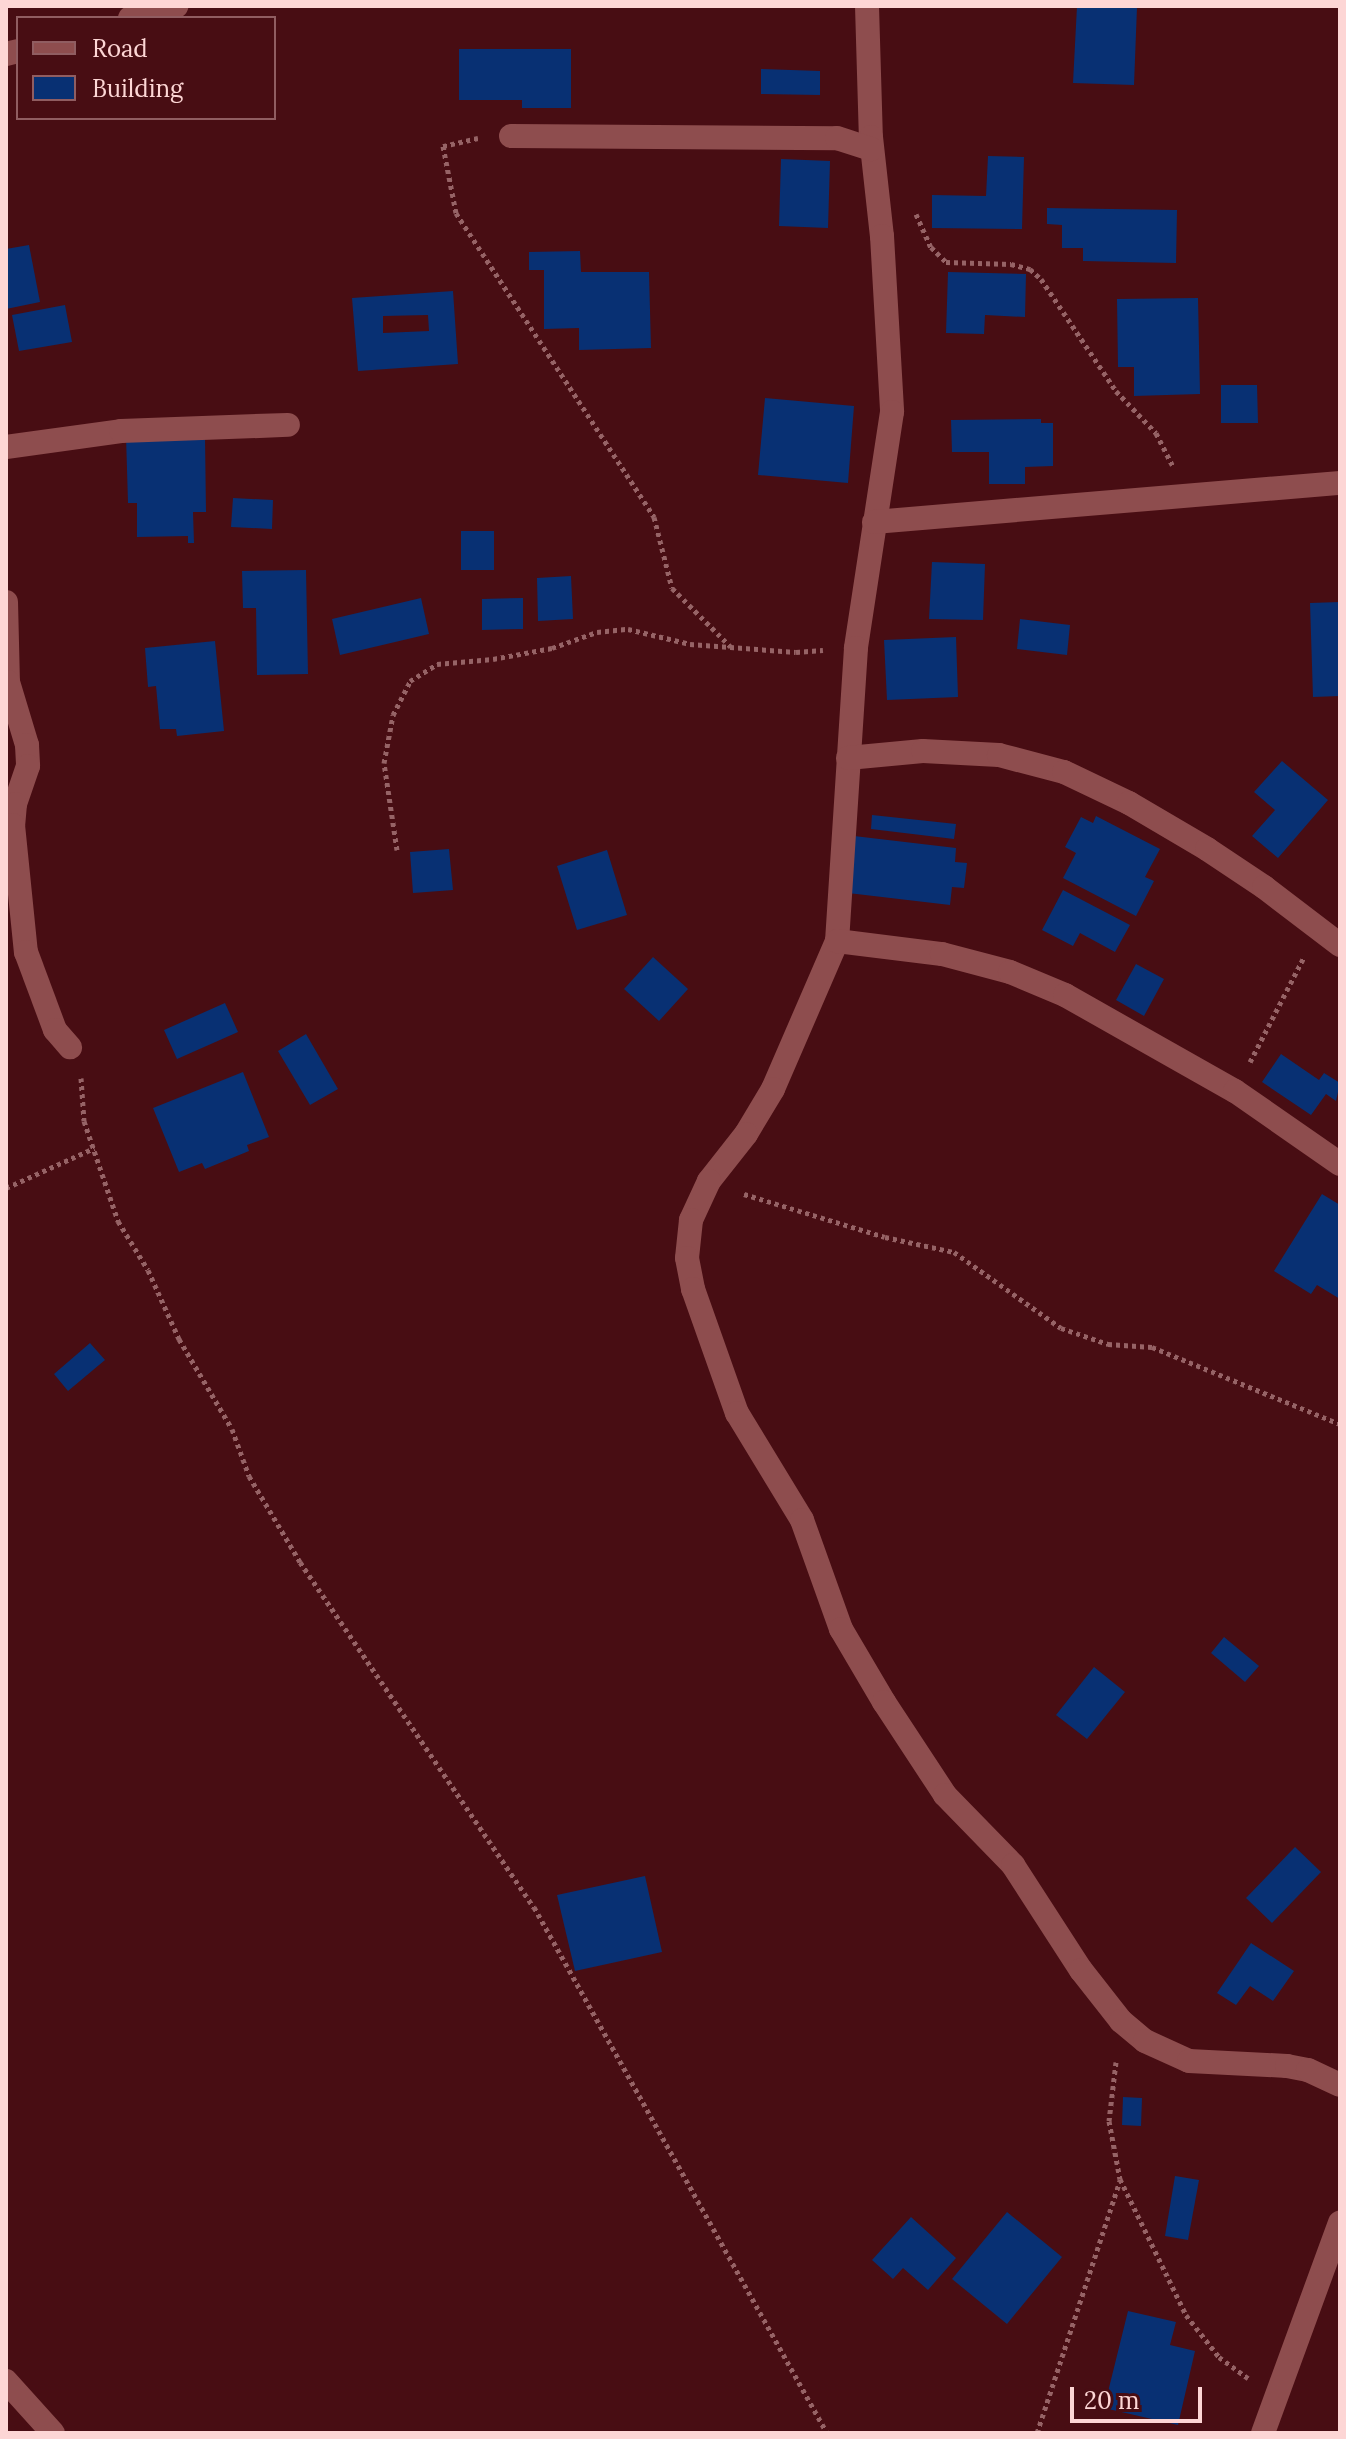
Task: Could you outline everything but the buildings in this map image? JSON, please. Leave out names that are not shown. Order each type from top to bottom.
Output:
[{"type":"street","points":[[138,16],[176,6]]},
{"type":"street","points":[[867,6],[871,149],[882,236],[892,412],[856,648],[837,941],[773,1089],[746,1134],[709,1181],[691,1220],[687,1258],[693,1289],[737,1413],[802,1520],[841,1629],[945,1795],[1013,1865],[1081,1970],[1121,2021],[1145,2041],[1189,2061],[1287,2066],[1308,2070],[1340,2085]]},
{"type":"street","points":[[511,136],[837,138],[871,149]]},
{"type":"street","points":[[6,447],[121,431],[288,425]]},
{"type":"street","points":[[874,522],[1340,483]]},
{"type":"street","points":[[6,602],[8,682],[27,745],[28,766],[15,804],[13,825],[26,952],[55,1030],[70,1047]]},
{"type":"street","points":[[848,758],[923,751],[999,755],[1064,772],[1129,803],[1207,849],[1333,939]]},
{"type":"street","points":[[837,941],[942,954],[1010,972],[1065,995],[1235,1091],[1340,1164]]},
{"type":"street","points":[[1263,2433],[1340,2223]]},
{"type":"street","points":[[6,2381],[53,2433]]},
{"type":"path","points":[[443,146],[456,213],[654,517],[672,588],[731,647]]},
{"type":"path","points":[[911,199],[931,247],[946,262],[1011,264],[1030,269],[1041,279],[1116,391],[1156,433],[1189,498]]},
{"type":"path","points":[[397,850],[384,763],[393,715],[410,681],[437,664],[522,653],[597,632],[628,629],[690,644],[796,652],[856,648]]},
{"type":"path","points":[[1235,1091],[1299,964],[1333,939]]},
{"type":"path","points":[[70,1047],[78,1063],[84,1121],[118,1221],[148,1270],[179,1339],[232,1429],[249,1476],[300,1562],[534,1907],[827,2433]]},
{"type":"path","points":[[6,1188],[94,1148]]},
{"type":"path","points":[[709,1181],[785,1210],[954,1252],[1061,1328],[1108,1344],[1152,1347],[1340,1424]]},
{"type":"path","points":[[1121,2021],[1109,2121],[1120,2179],[1186,2315],[1219,2357],[1275,2398]]},
{"type":"path","points":[[1037,2433],[1120,2179]]}]
